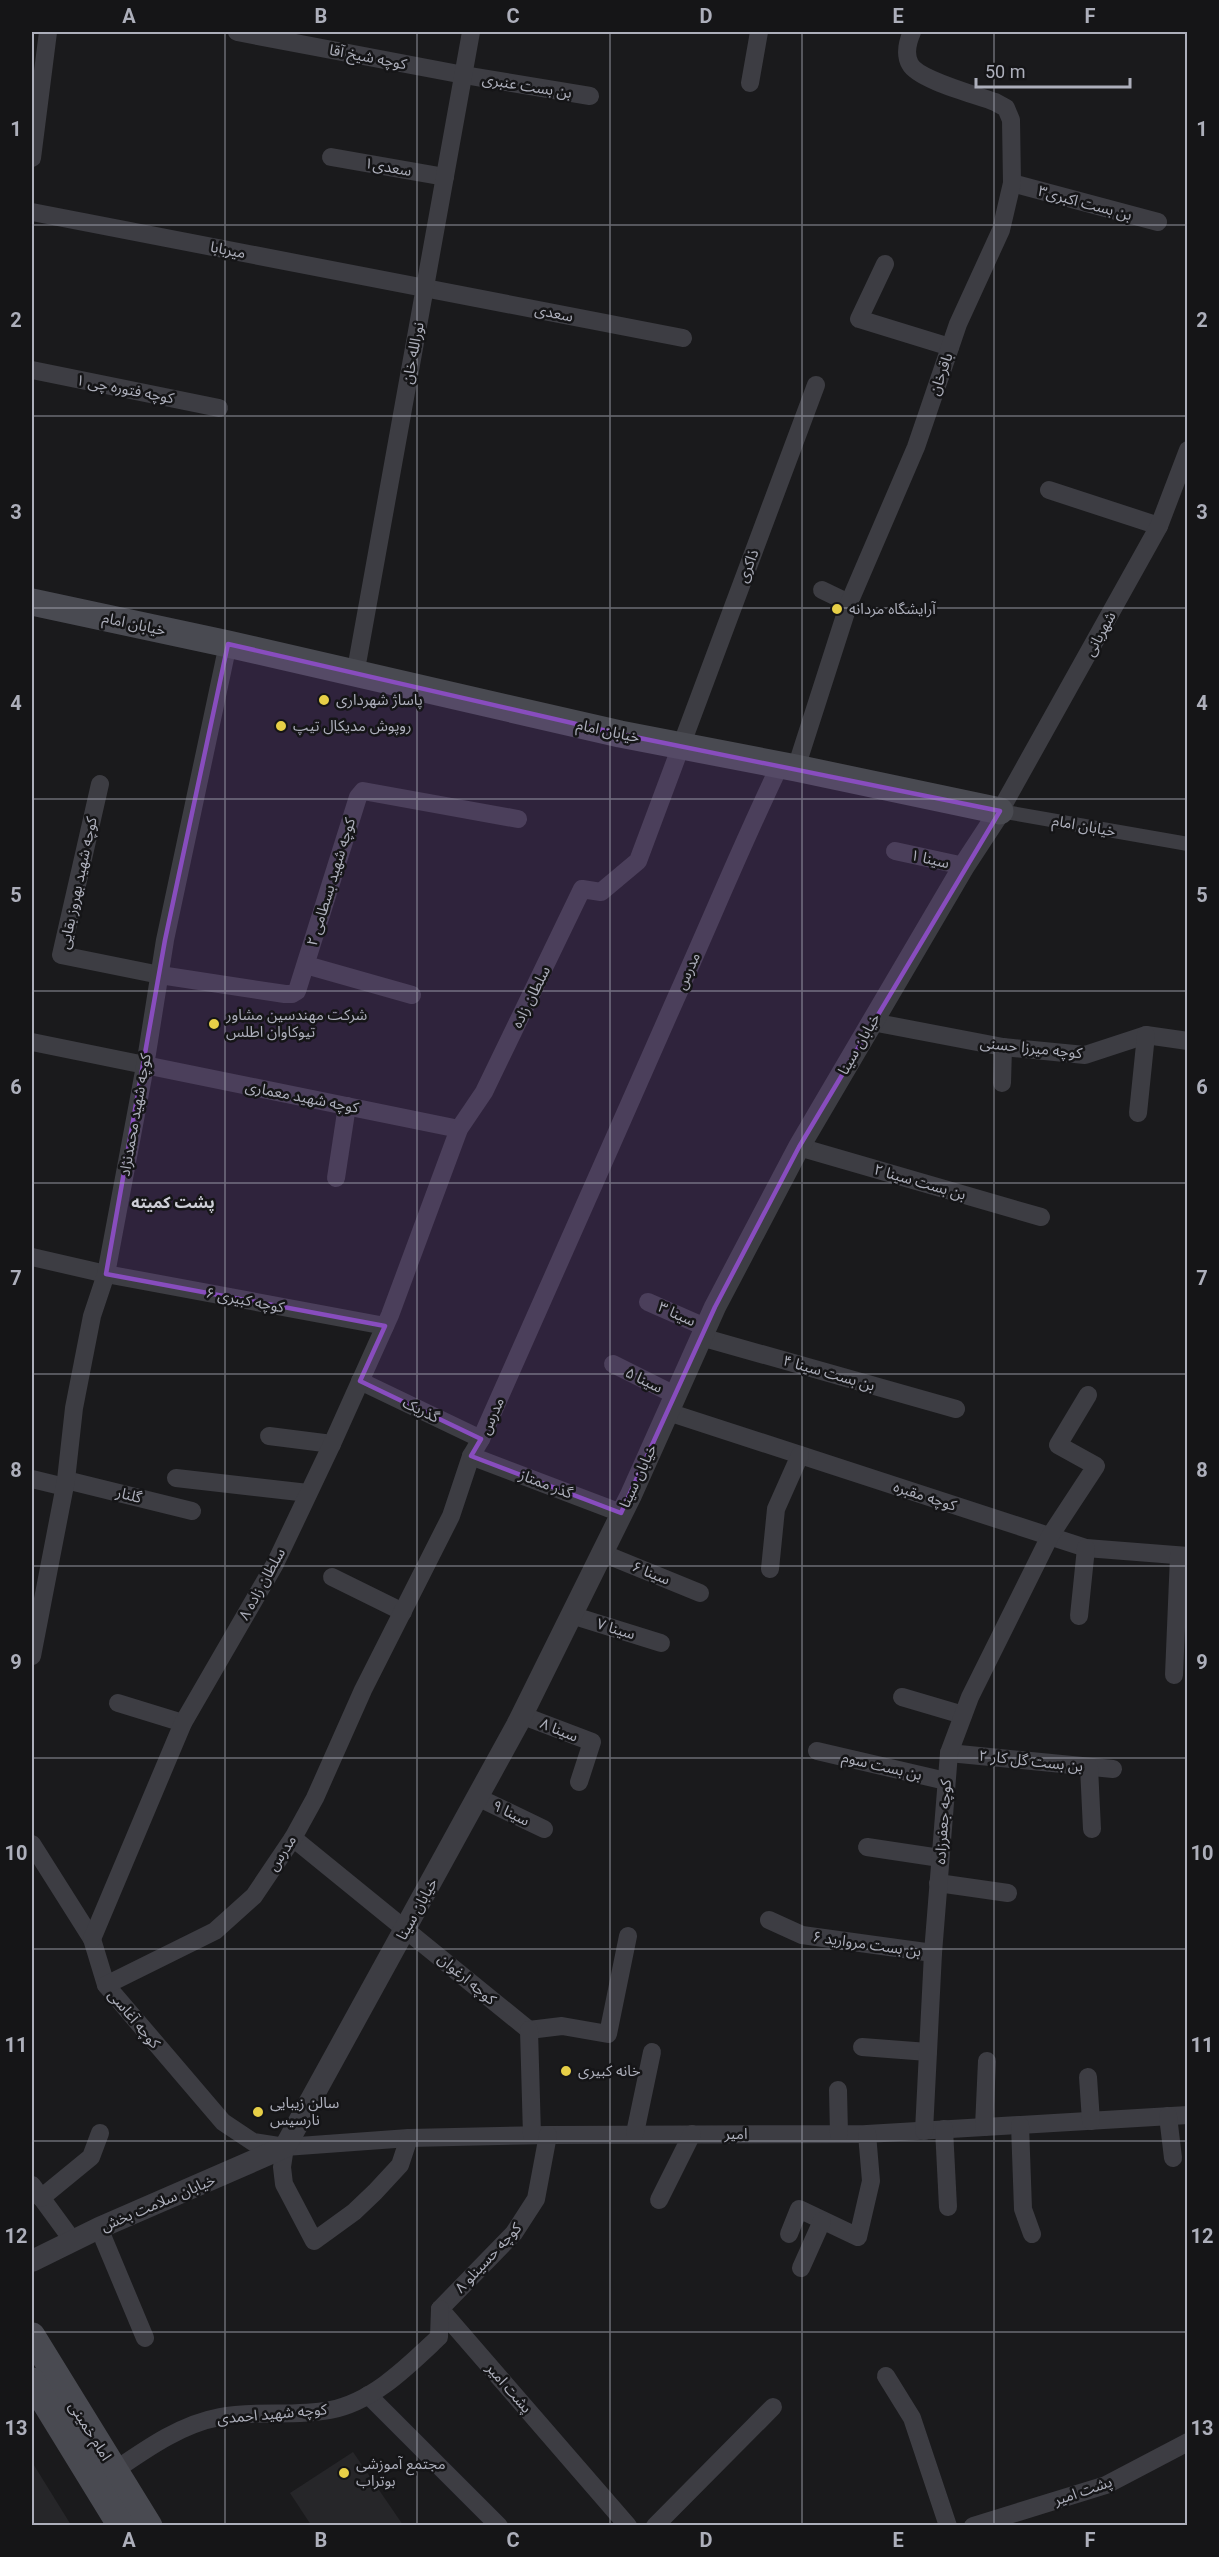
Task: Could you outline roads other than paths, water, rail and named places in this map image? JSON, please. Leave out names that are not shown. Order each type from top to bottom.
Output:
[{"type":"main road","name":"خیابان امام","points":[[32,602],[680,746],[788,766],[1000,812]]},
{"type":"main road","name":"امام خمینی","points":[[32,2336],[148,2526]]},
{"type":"main road","name":"امام خمینی","points":[[32,2381],[121,2526]]},
{"type":"street","points":[[32,158],[48,32]]},
{"type":"street","name":"کوچه شیخ آقا","points":[[237,32],[464,75]]},
{"type":"street","name":"نورالله خان","points":[[355,675],[471,32]]},
{"type":"street","points":[[750,83],[759,32]]},
{"type":"street","name":"باقرخان","points":[[788,766],[849,603],[916,447],[958,324],[1001,230],[1012,183],[1011,120],[1006,108],[921,75],[909,63],[907,46],[912,32]]},
{"type":"street","name":"بن بست عنبری","points":[[464,75],[590,96]]},
{"type":"street","name":"سعدی۱","points":[[331,157],[445,177]]},
{"type":"street","name":"بن بست اکبری۳","points":[[1012,183],[1158,222]]},
{"type":"street","name":"میربابا","points":[[32,212],[425,289]]},
{"type":"street","points":[[885,264],[859,319],[950,347]]},
{"type":"street","name":"سعدی","points":[[425,289],[683,338]]},
{"type":"street","name":"کوچه فتوره چی ۱","points":[[32,370],[219,408]]},
{"type":"street","name":"ذاکری","points":[[638,861],[816,385]]},
{"type":"street","name":"شهربانی","points":[[1000,812],[1159,526],[1187,456]]},
{"type":"street","points":[[1049,490],[1159,526]]},
{"type":"street","points":[[822,590],[849,603]]},
{"type":"street","name":"کوچه شهید محمدنژاد","points":[[32,1656],[65,1484],[74,1408],[92,1316],[106,1274],[201,762],[228,644]]},
{"type":"street","name":"مدرس","points":[[106,1985],[215,1931],[254,1896],[293,1838],[315,1798],[363,1690],[451,1516],[471,1456],[482,1439],[749,829],[788,766]]},
{"type":"street","name":"کوچه شهید بهروز بقایی","points":[[100,784],[61,955],[160,975]]},
{"type":"street","name":"کوچه شهید بسطامی ۲","points":[[160,975],[292,994],[297,991],[358,797],[363,792],[371,791],[518,819]]},
{"type":"street","name":"خیابان امام","points":[[1000,812],[1188,844]]},
{"type":"street","name":"خیابان سینا","points":[[285,2147],[521,1715],[602,1553],[703,1332],[799,1147],[964,866],[1000,812]]},
{"type":"street","name":"سینا ۱","points":[[896,851],[964,866]]},
{"type":"street","name":"سلطان زاده","points":[[423,1225],[459,1129],[484,1092],[582,889],[601,892],[638,861]]},
{"type":"street","points":[[306,965],[412,995]]},
{"type":"street","name":"کوچه میرزا حسنی","points":[[872,1022],[1003,1047],[1085,1055],[1146,1035],[1188,1041]]},
{"type":"street","points":[[1138,1113],[1146,1035]]},
{"type":"street","name":"کوچه شهید معماری","points":[[32,1042],[459,1129]]},
{"type":"street","points":[[1002,1083],[1003,1047]]},
{"type":"street","points":[[336,1178],[347,1106]]},
{"type":"street","name":"بن بست سینا ۲","points":[[799,1147],[1041,1217]]},
{"type":"street","name":"سلطان زاده ۸","points":[[92,1939],[183,1723],[274,1564],[332,1443],[385,1326],[423,1225]]},
{"type":"street","name":"کوچه کبیری ۶","points":[[32,1257],[106,1274],[385,1326]]},
{"type":"street","name":"سینا ۳","points":[[648,1302],[703,1332]]},
{"type":"street","name":"بن بست سینا ۴","points":[[703,1332],[956,1409]]},
{"type":"street","name":"سینا ۵","points":[[613,1364],[671,1403]]},
{"type":"street","name":"گذریک","points":[[360,1381],[482,1439]]},
{"type":"street","name":"کوچه جعفرزاده","points":[[924,2130],[933,1953],[948,1753],[970,1697],[1050,1536],[1096,1466],[1058,1445],[1088,1395]]},
{"type":"street","name":"کوچه مقبره","points":[[671,1403],[800,1455],[1086,1548],[1183,1556]]},
{"type":"street","points":[[269,1436],[332,1443]]},
{"type":"street","points":[[770,1569],[776,1509],[800,1455]]},
{"type":"street","name":"گذر ممتاز","points":[[471,1456],[621,1513]]},
{"type":"street","points":[[176,1478],[308,1493]]},
{"type":"street","name":"گلنار","points":[[32,1479],[192,1511]]},
{"type":"street","points":[[1079,1616],[1086,1548]]},
{"type":"street","name":"سینا ۶","points":[[602,1553],[700,1593]]},
{"type":"street","points":[[1174,1675],[1183,1556]]},
{"type":"street","points":[[332,1577],[403,1612]]},
{"type":"street","name":"سینا ۷","points":[[571,1615],[661,1643]]},
{"type":"street","points":[[902,1697],[963,1715]]},
{"type":"street","points":[[118,1702],[183,1723]]},
{"type":"street","name":"سینا ۸","points":[[521,1715],[592,1742],[579,1782]]},
{"type":"street","name":"بن بست سوم","points":[[818,1751],[946,1781]]},
{"type":"street","name":"بن بست گل کار ۲","points":[[948,1753],[1113,1769]]},
{"type":"street","points":[[1089,1767],[1092,1828]]},
{"type":"street","name":"سینا ۹","points":[[477,1797],[544,1830]]},
{"type":"street","name":"کوچه ارغوان","points":[[293,1838],[529,2030]]},
{"type":"street","name":"کوچه آغاسی","points":[[32,1845],[92,1939],[106,1985],[223,2122],[253,2142],[285,2147]]},
{"type":"street","points":[[867,1846],[940,1858]]},
{"type":"street","points":[[938,1883],[1008,1893]]},
{"type":"street","name":"بن بست مروارید ۶","points":[[769,1920],[802,1935],[933,1953]]},
{"type":"street","points":[[529,2030],[562,2026],[608,2034],[628,1936]]},
{"type":"street","name":"کوچه حسینلو ۸","points":[[440,2309],[514,2233],[536,2199],[540,2135],[529,2030]]},
{"type":"street","points":[[862,2047],[928,2052]]},
{"type":"street","points":[[635,2133],[652,2052]]},
{"type":"street","points":[[984,2127],[987,2061]]},
{"type":"street","points":[[1088,2078],[1091,2121]]},
{"type":"street","points":[[838,2090],[839,2134]]},
{"type":"street","name":"امیر","points":[[285,2147],[409,2138],[540,2135],[867,2134],[1188,2115]]},
{"type":"street","points":[[1168,2116],[1173,2158]]},
{"type":"street","points":[[1020,2125],[1023,2209],[1032,2234]]},
{"type":"street","points":[[944,2129],[948,2207]]},
{"type":"street","points":[[73,2241],[36,2192],[91,2157],[100,2133]]},
{"type":"street","points":[[659,2200],[692,2134]]},
{"type":"street","points":[[789,2234],[799,2209],[858,2237],[871,2181],[867,2134]]},
{"type":"street","points":[[285,2147],[282,2167],[284,2184],[314,2241],[354,2212],[400,2165],[409,2138]]},
{"type":"street","name":"خیابان سلامت بخش","points":[[32,2261],[99,2228],[285,2147]]},
{"type":"street","points":[[801,2268],[822,2221]]},
{"type":"street","points":[[99,2228],[145,2338]]},
{"type":"street","name":"کوچه شهید احمدی","points":[[114,2470],[152,2445],[195,2424],[220,2417],[331,2410],[368,2396],[404,2369],[439,2337],[440,2309]]},
{"type":"street","name":"پشت امیر","points":[[440,2309],[628,2526]]},
{"type":"street","points":[[886,2376],[912,2418],[948,2526]]},
{"type":"street","points":[[368,2396],[499,2526]]},
{"type":"street","points":[[655,2526],[773,2407]]},
{"type":"street","name":"پشت امیر","points":[[973,2526],[1106,2485],[1188,2442]]},
{"type":"place","name":"آرایشگاه مردانه","points":[[837,609]]},
{"type":"place","name":"پاساژ شهرداری","points":[[324,700]]},
{"type":"place","name":"روپوش مدیکال تیپ","points":[[281,726]]},
{"type":"place","name":"شرکت مهندسین مشاور تیوکاوان اطلس","points":[[214,1024]]},
{"type":"place","name":"خانه کبیری","points":[[566,2071]]},
{"type":"place","name":"سالن زیبایی نارسیس","points":[[258,2112]]},
{"type":"place","name":"مجتمع آموزشی بوتراب","points":[[344,2473]]},
{"type":"district","name":"پشت کمیته","points":[[173,1202]]}]
